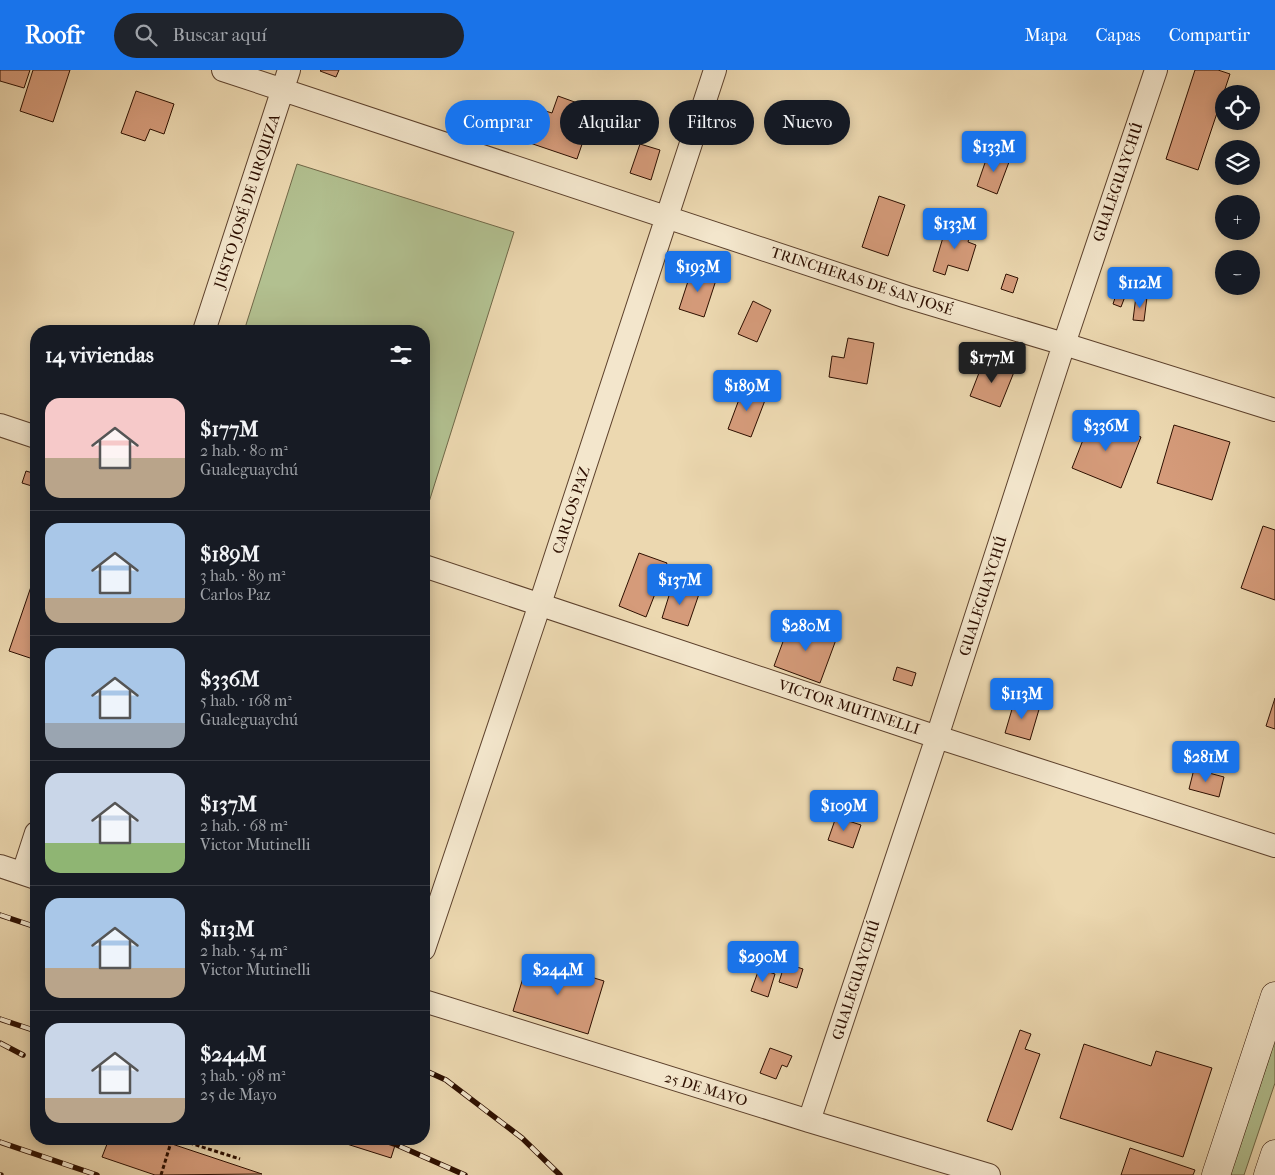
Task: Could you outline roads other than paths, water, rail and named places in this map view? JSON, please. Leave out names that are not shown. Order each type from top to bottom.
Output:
[{"type":"main road","points":[[1216,1175],[1275,996]]},
{"type":"main road","points":[[1268,1175],[1275,1154]]},
{"type":"street","name":"TRINCHERAS DE SAN JOSÉ","points":[[223,70],[286,80],[666,217],[908,297],[1275,410]]},
{"type":"street","name":"CARLOS PAZ","points":[[430,931],[540,604],[715,70]]},
{"type":"street","name":"GUALEGUAYCHÚ","points":[[809,1121],[1156,70]]},
{"type":"street","name":"JUSTO JOSÉ DE URQUIZA","points":[[206,325],[286,80]]},
{"type":"street","points":[[0,425],[30,435]]},
{"type":"street","name":"VICTOR MUTINELLI","points":[[430,568],[1275,846]]},
{"type":"street","points":[[0,866],[30,875]]},
{"type":"street","name":"25 DE MAYO","points":[[430,1003],[988,1175]]},
{"type":"railway","points":[[0,915],[30,925]]},
{"type":"railway","points":[[0,1019],[30,1029]]},
{"type":"railway","points":[[0,1043],[23,1055]]},
{"type":"railway","points":[[430,1073],[446,1080],[522,1138],[560,1175]]},
{"type":"railway","points":[[0,1142],[97,1175]]},
{"type":"railway","points":[[397,1145],[465,1175]]}]
